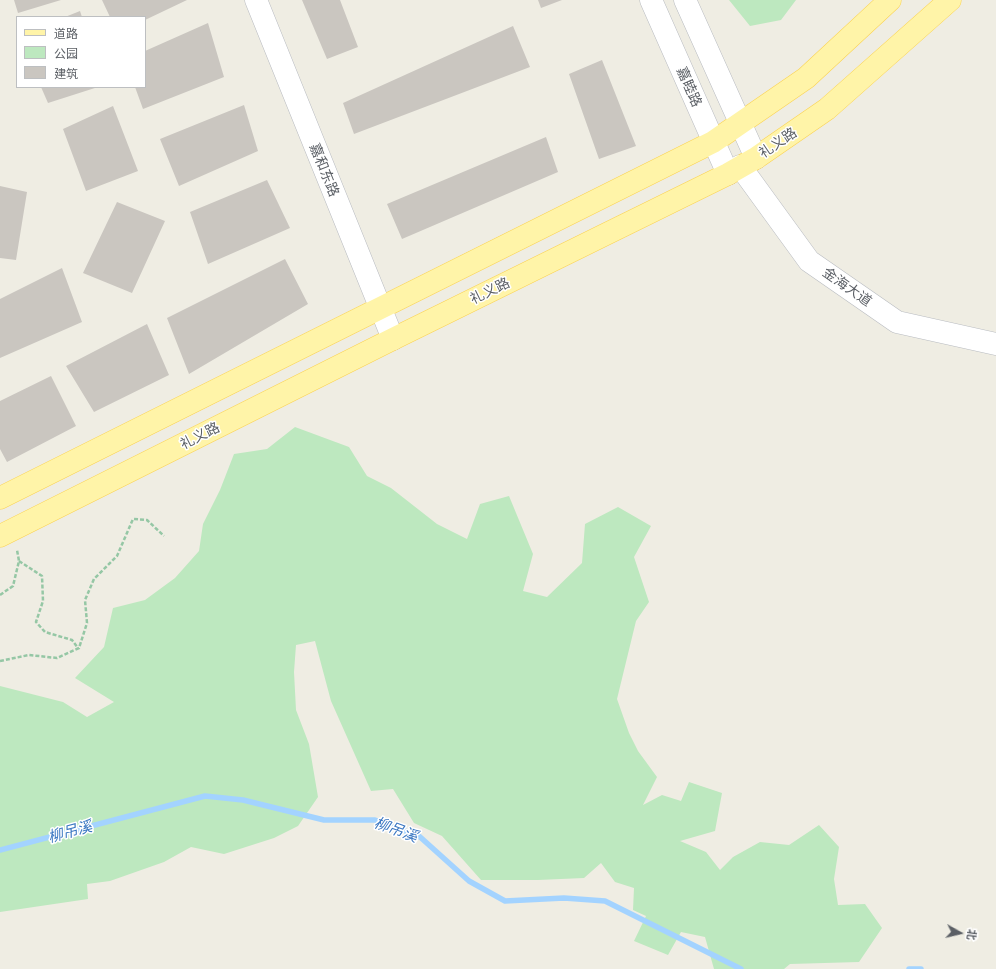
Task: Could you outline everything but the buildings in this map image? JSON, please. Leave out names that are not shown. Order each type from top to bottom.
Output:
[{"type":"main road","points":[[0,498],[713,142],[806,78],[890,0]]},
{"type":"main road","name":"礼义路","points":[[6,533],[741,166],[827,109],[950,0]]},
{"type":"street","name":"嘉和东路","points":[[256,0],[393,339]]},
{"type":"street","name":"嘉睦路","points":[[651,0],[713,142],[741,166]]},
{"type":"street","points":[[685,0],[740,124],[741,166]]},
{"type":"street","name":"金海大道","points":[[741,166],[808,261],[897,322],[996,344]]},
{"type":"path","points":[[0,661],[29,655],[57,658],[79,648],[86,623],[85,600],[94,579],[117,556],[133,519],[147,520],[164,536]]},
{"type":"path","points":[[6,533],[19,561],[42,576],[43,601],[36,622],[45,632],[72,640],[79,648]]},
{"type":"path","points":[[0,595],[13,586],[19,561]]},
{"type":"green space","points":[[729,0],[796,0],[781,20],[750,26]]},
{"type":"green space","points":[[295,427],[349,447],[367,476],[391,488],[437,524],[467,539],[480,504],[509,496],[533,554],[523,591],[547,597],[582,563],[585,524],[618,507],[651,526],[634,557],[649,602],[636,621],[617,699],[629,733],[638,751],[657,777],[643,805],[662,795],[681,801],[689,782],[722,793],[715,831],[680,841],[706,852],[720,870],[733,857],[760,842],[789,845],[819,825],[839,847],[834,879],[838,905],[865,904],[882,928],[859,962],[790,964],[784,969],[714,969],[705,937],[681,932],[668,955],[634,941],[646,916],[633,910],[634,888],[615,882],[601,863],[584,878],[481,880],[442,836],[414,823],[393,789],[371,791],[331,701],[315,641],[296,645],[294,672],[296,710],[309,744],[318,797],[298,826],[274,838],[224,854],[191,847],[164,862],[110,881],[87,884],[88,899],[0,912],[0,686],[63,702],[87,717],[114,702],[75,678],[104,647],[113,608],[145,600],[175,578],[199,551],[203,524],[220,490],[234,454],[267,449]]},
{"type":"waterway","name":"柳吊溪","points":[[0,850],[205,796],[243,800],[324,820],[375,820],[419,836],[469,881],[505,901],[564,898],[605,901],[741,969]]},
{"type":"waterway","name":"柳吊溪","points":[[909,969],[921,969]]}]
